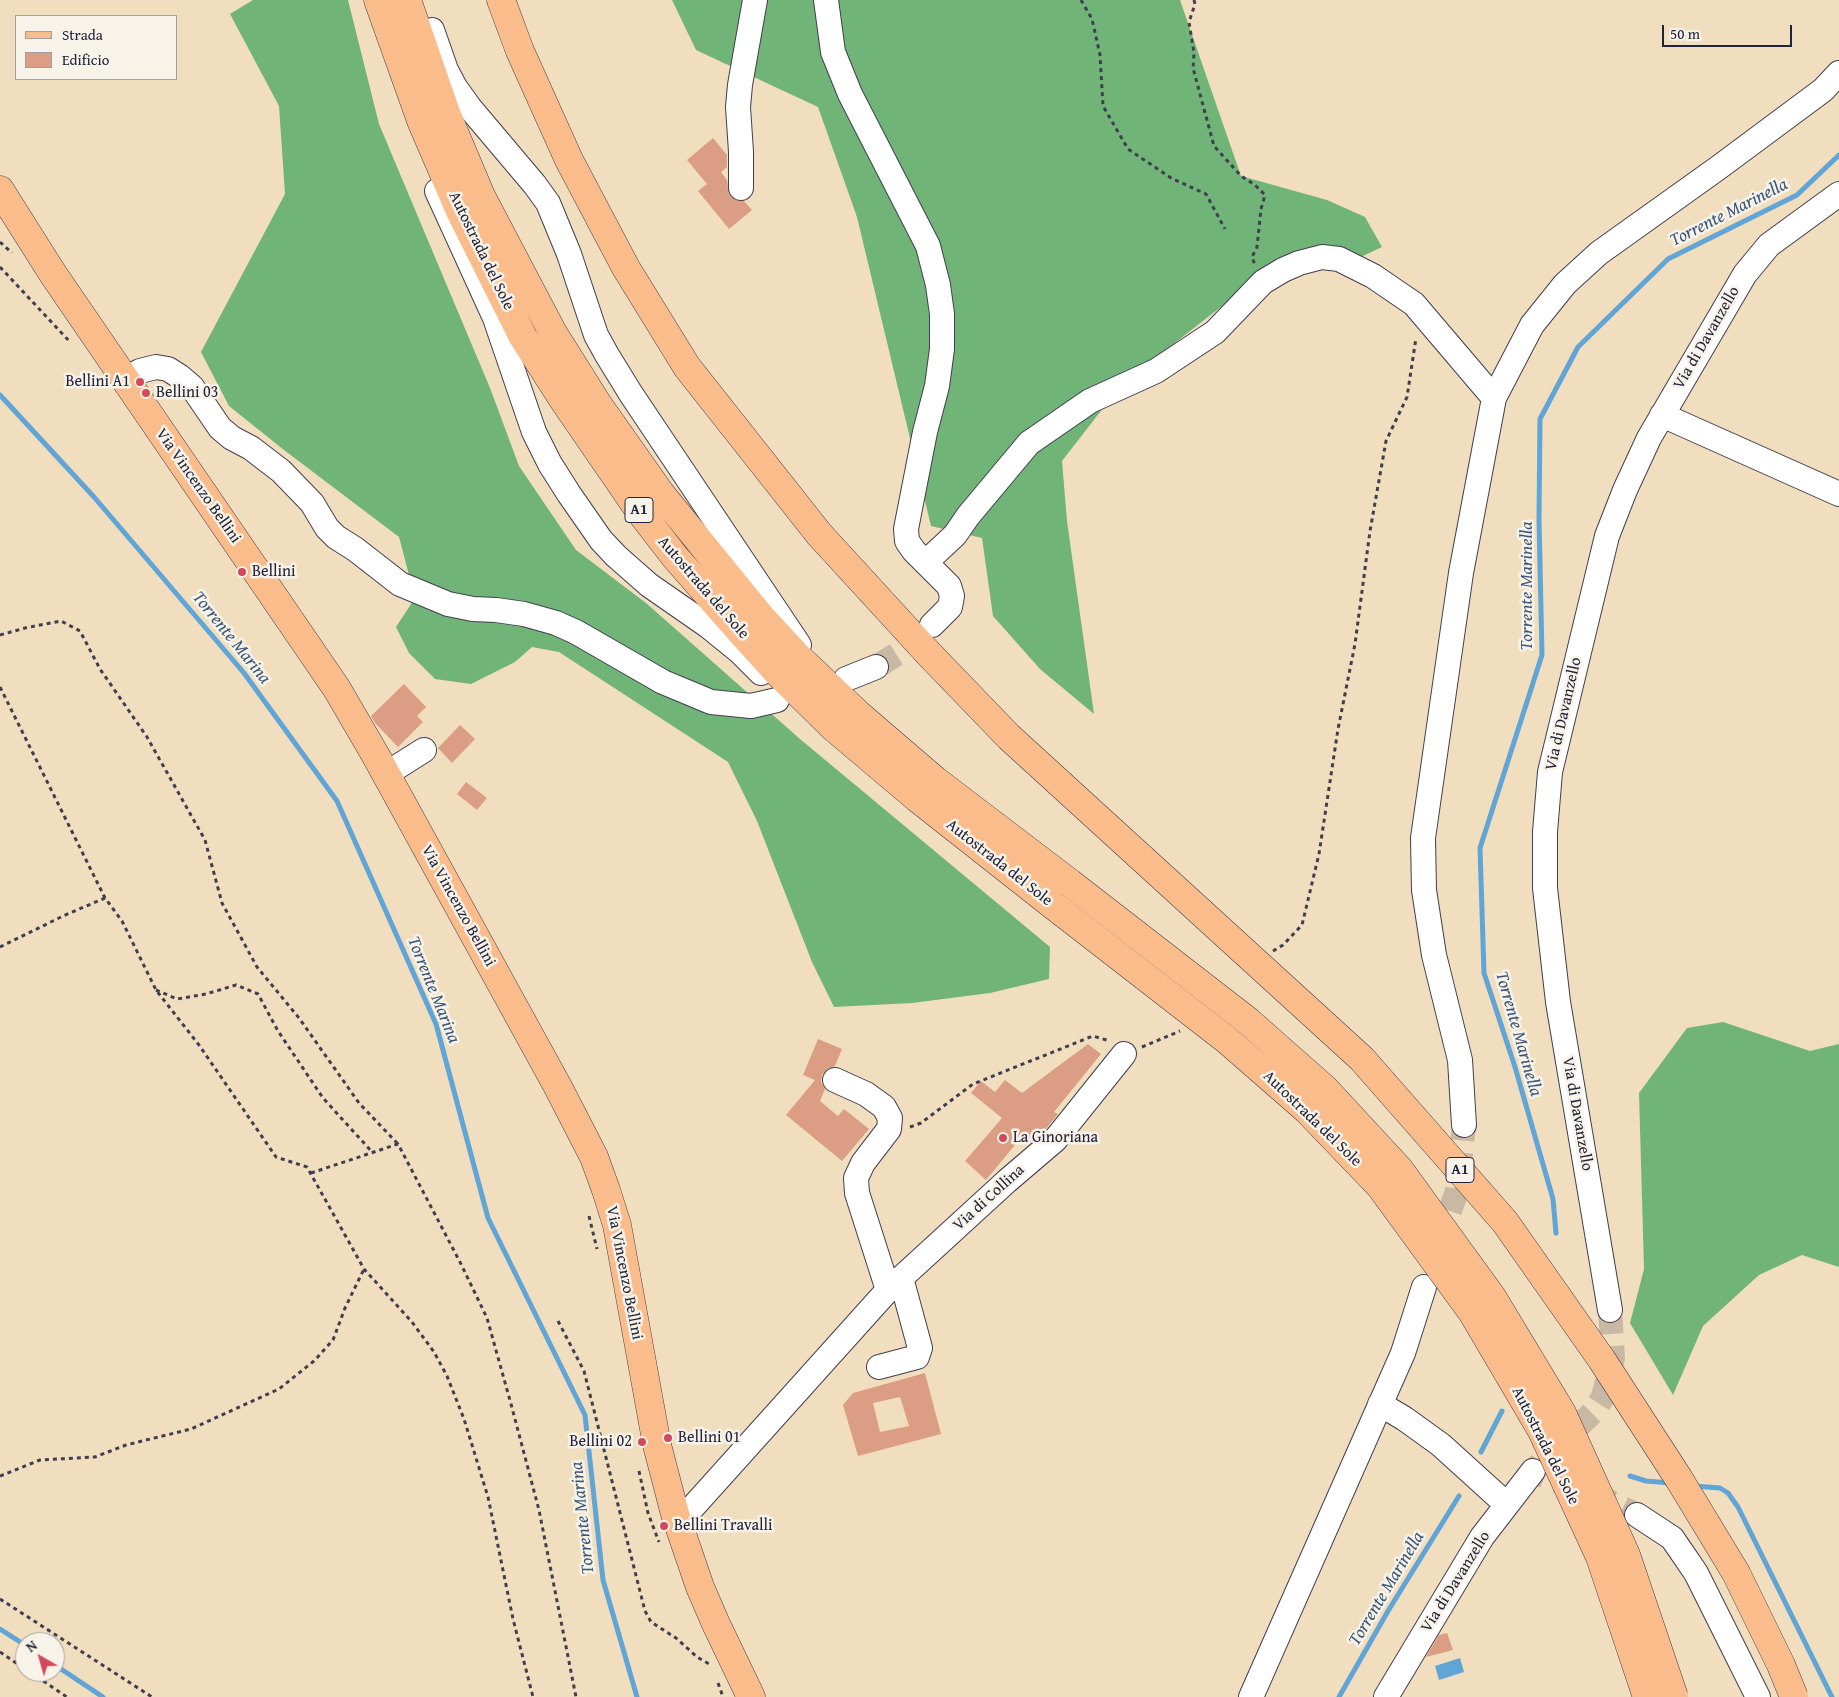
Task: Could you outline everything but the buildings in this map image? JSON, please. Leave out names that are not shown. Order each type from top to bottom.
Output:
[{"type":"main road","name":"Autostrada del Sole","points":[[378,0],[422,122],[460,211],[523,337],[640,513],[675,557],[740,631],[779,674],[833,727],[916,798],[1228,1041],[1307,1110],[1380,1186],[1472,1312],[1542,1431],[1600,1557],[1647,1697]]},
{"type":"main road","name":"Autostrada del Sole","points":[[407,0],[446,113],[481,196],[553,333],[597,403],[661,494],[761,617],[798,657],[834,679],[858,714],[936,781],[1248,1021],[1325,1089],[1398,1169],[1492,1296],[1562,1413],[1626,1555],[1674,1697]]},
{"type":"main road","name":"A1","points":[[501,0],[520,51],[568,160],[626,268],[687,366],[819,534],[929,654],[1009,737],[1362,1059],[1505,1222],[1602,1360],[1680,1479],[1736,1573],[1781,1664],[1794,1697]]},
{"type":"main road","name":"Via Vincenzo Bellini","points":[[0,190],[52,274],[337,689],[554,1078],[594,1156],[616,1225],[656,1445],[675,1514],[700,1587],[751,1697]]},
{"type":"street","points":[[366,0],[385,59],[424,162],[450,223],[495,318],[534,432],[550,464],[574,502],[601,540],[616,556],[649,585],[708,626],[740,652],[856,765],[916,798]]},
{"type":"street","points":[[421,0],[446,70],[455,87],[548,203],[569,254],[596,335],[631,394],[834,679],[876,666]]},
{"type":"street","points":[[741,188],[738,107],[755,0]]},
{"type":"street","points":[[826,0],[834,52],[850,94],[928,246],[938,285],[942,314],[942,349],[938,386],[925,432],[906,529],[907,541],[914,551],[949,586],[952,596],[950,606],[932,625]]},
{"type":"street","points":[[1464,1125],[1460,1060],[1434,955],[1424,890],[1423,838],[1462,573],[1494,398],[1532,325],[1564,284],[1599,253],[1823,90],[1839,73]]},
{"type":"street","name":"Via di Davanzello","points":[[1610,1310],[1558,1002],[1545,888],[1545,832],[1550,772],[1607,536],[1625,490],[1649,438],[1745,274],[1769,245],[1839,194]]},
{"type":"street","points":[[926,562],[955,536],[968,516],[1029,443],[1090,401],[1156,371],[1215,332],[1263,282],[1282,270],[1299,263],[1322,257],[1339,258],[1373,276],[1414,304],[1494,398]]},
{"type":"street","points":[[125,379],[140,370],[156,367],[168,369],[179,376],[192,387],[220,428],[281,470],[312,503],[327,528],[336,537],[355,549],[400,584],[448,604],[473,609],[524,614],[556,623],[576,632],[663,682],[711,702],[751,706],[777,700]]},
{"type":"street","points":[[1662,415],[1839,494]]},
{"type":"street","points":[[386,774],[424,750]]},
{"type":"street","name":"Via di Collina","points":[[675,1514],[692,1508],[894,1284],[1055,1140],[1124,1054]]},
{"type":"street","points":[[835,1080],[866,1094],[884,1107],[890,1118],[889,1129],[863,1163],[856,1178],[856,1193],[920,1348],[917,1357],[879,1367]]},
{"type":"street","points":[[1251,1697],[1403,1353],[1424,1287]]},
{"type":"street","points":[[1380,1404],[1441,1445],[1506,1504]]},
{"type":"street","name":"Via di Davanzello","points":[[1386,1697],[1482,1537],[1533,1471]]},
{"type":"street","points":[[1637,1515],[1672,1538],[1696,1573],[1758,1697]]},
{"type":"path","points":[[1081,0],[1092,19],[1100,55],[1103,106],[1128,149],[1171,178],[1206,194],[1225,229]]},
{"type":"path","points":[[1194,0],[1195,4],[1189,22],[1194,53],[1193,68],[1214,146],[1231,166],[1265,195],[1261,209],[1257,247],[1252,257],[1263,282]]},
{"type":"path","points":[[0,267],[77,350]]},
{"type":"path","points":[[1268,954],[1283,945],[1302,925],[1319,854],[1338,729],[1355,644],[1370,531],[1386,440],[1407,397],[1416,339],[1414,304]]},
{"type":"path","points":[[0,635],[61,621],[80,631],[100,669],[147,737],[205,840],[222,903],[257,967],[299,1018],[359,1103],[398,1144],[461,1264],[486,1318],[539,1510],[576,1697]]},
{"type":"path","points":[[0,687],[105,898],[122,921],[156,990],[199,1045],[276,1157],[307,1167],[364,1269],[412,1322],[434,1352],[447,1376],[464,1419],[488,1497],[513,1619],[533,1697]]},
{"type":"path","points":[[0,948],[63,916],[105,898]]},
{"type":"path","points":[[156,990],[177,999],[206,994],[236,985],[258,994],[278,1031],[323,1098],[372,1153]]},
{"type":"path","points":[[889,1129],[908,1128],[921,1123],[972,1084],[1092,1036],[1110,1041],[1124,1054],[1180,1032],[1186,1025]]},
{"type":"path","points":[[311,1174],[398,1144]]},
{"type":"path","points":[[587,1208],[598,1254]]},
{"type":"path","points":[[0,1476],[40,1460],[95,1457],[126,1445],[191,1429],[279,1389],[314,1361],[333,1340],[345,1308],[364,1269]]},
{"type":"path","points":[[558,1321],[584,1371],[645,1611],[651,1622],[676,1638],[697,1657],[713,1666],[732,1657]]},
{"type":"path","points":[[638,1466],[648,1512]]},
{"type":"path","points":[[0,1599],[152,1697]]},
{"type":"path","points":[[0,1652],[15,1662]]},
{"type":"path","points":[[45,1682],[67,1697]]},
{"type":"green space","points":[[253,0],[348,0],[379,124],[490,388],[519,466],[576,550],[646,603],[800,739],[1050,947],[1049,979],[990,993],[912,1003],[834,1007],[812,962],[757,821],[728,762],[559,652],[532,647],[515,662],[471,684],[435,679],[409,653],[396,627],[415,598],[399,537],[229,406],[201,352],[285,194],[279,106],[230,14]]},
{"type":"green space","points":[[672,0],[1180,0],[1241,176],[1327,200],[1365,217],[1382,247],[1348,263],[1245,288],[1121,385],[1062,461],[1067,521],[1094,714],[1040,669],[993,616],[982,538],[931,526],[857,217],[818,107],[696,50]]},
{"type":"green space","points":[[1723,1022],[1810,1051],[1839,1044],[1839,1267],[1802,1255],[1759,1275],[1703,1326],[1673,1395],[1630,1323],[1644,1269],[1639,1093],[1687,1028]]},
{"type":"water","points":[[1460,1658],[1464,1672],[1439,1680],[1435,1666]]},
{"type":"waterway","name":"Torrente Marinella","points":[[1556,1233],[1553,1199],[1515,1067],[1484,973],[1480,848],[1542,655],[1539,519],[1540,419],[1578,347],[1668,259],[1797,195],[1839,155]]},
{"type":"waterway","name":"Torrente Marina","points":[[0,395],[94,497],[244,673],[337,801],[436,1024],[488,1218],[585,1415],[603,1580],[637,1697]]},
{"type":"waterway","name":"Torrente Marinella","points":[[1481,1452],[1502,1411]]},
{"type":"waterway","points":[[1630,1476],[1646,1481],[1671,1483]]},
{"type":"waterway","points":[[1694,1486],[1720,1488],[1728,1493],[1738,1507],[1832,1697]]},
{"type":"waterway","name":"Torrente Marinella","points":[[1339,1697],[1388,1611],[1459,1496]]},
{"type":"waterway","points":[[0,1629],[15,1639]]},
{"type":"waterway","points":[[65,1672],[103,1697]]},
{"type":"tunnel","points":[[876,667],[897,654],[929,628]]},
{"type":"tunnel","points":[[1438,1245],[1457,1191],[1464,1125]]},
{"type":"tunnel","points":[[1610,1310],[1613,1358],[1603,1397],[1594,1411],[1533,1471],[1550,1479],[1586,1490],[1637,1515]]},
{"type":"place","name":"Bellini A1","points":[[140,382]]},
{"type":"place","name":"Bellini 03","points":[[146,393]]},
{"type":"place","name":"Bellini","points":[[242,572]]},
{"type":"place","name":"La Ginoriana","points":[[1003,1138]]},
{"type":"place","name":"Bellini 01","points":[[668,1438]]},
{"type":"place","name":"Bellini 02","points":[[642,1442]]},
{"type":"place","name":"Bellini Travalli","points":[[664,1526]]}]
